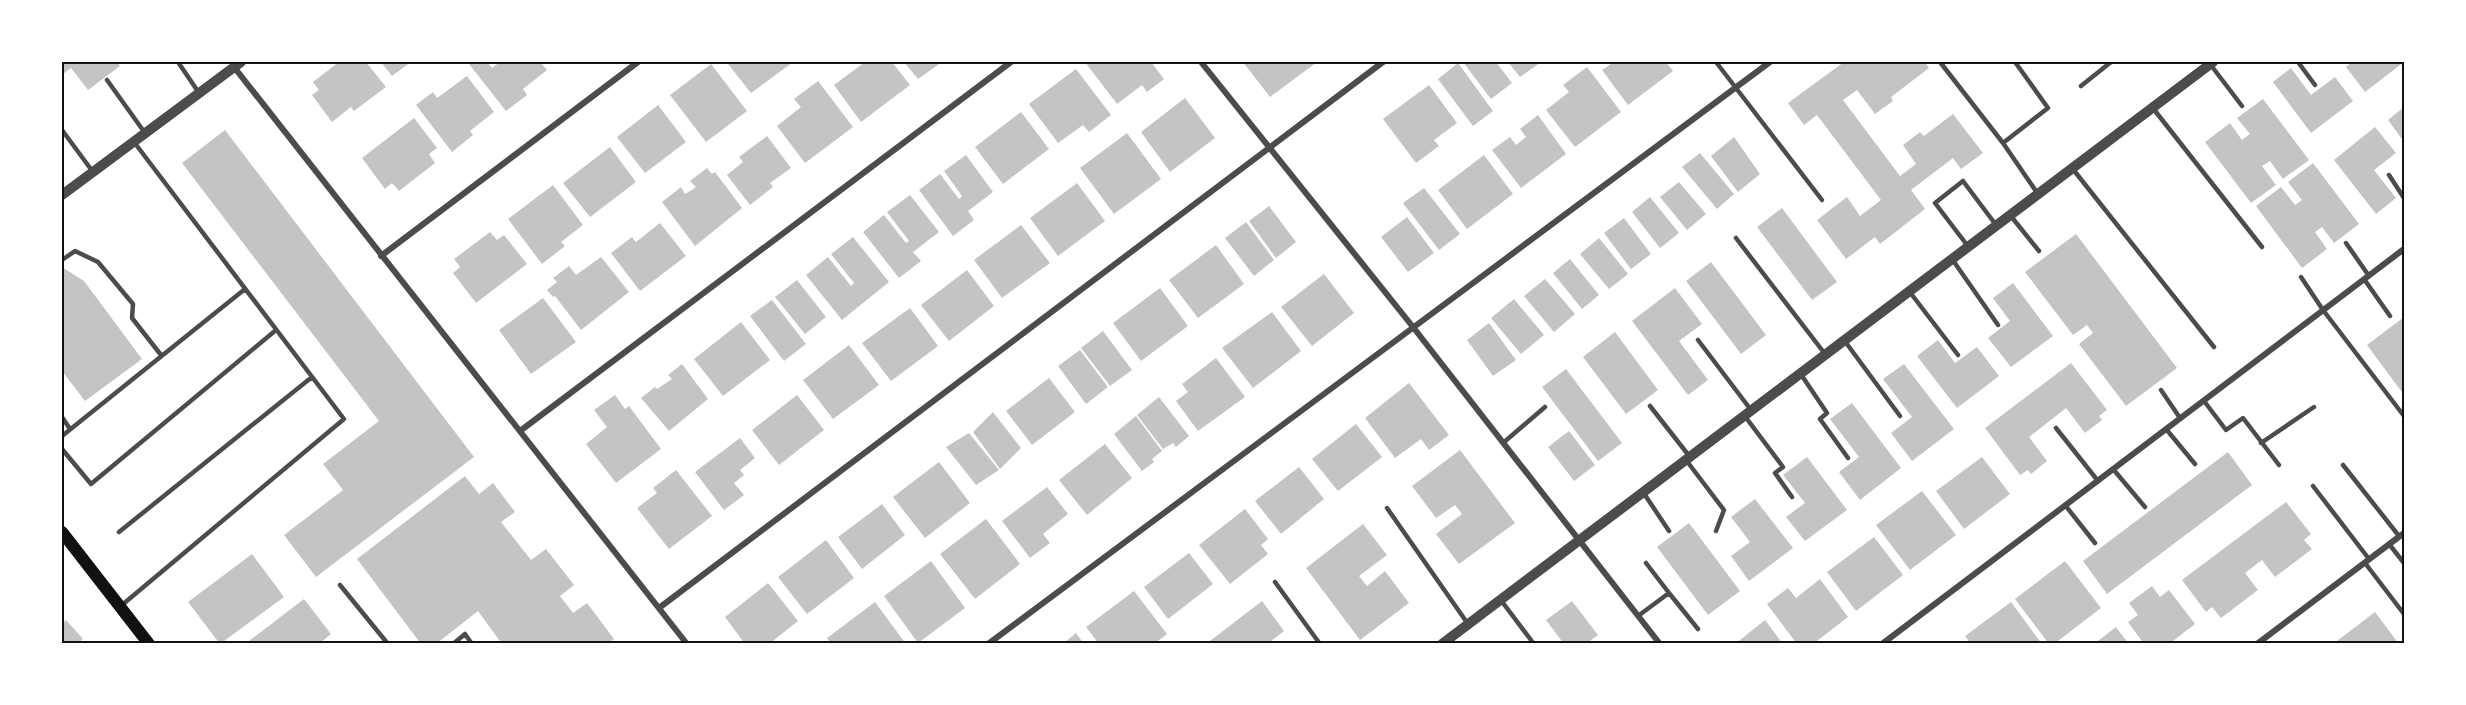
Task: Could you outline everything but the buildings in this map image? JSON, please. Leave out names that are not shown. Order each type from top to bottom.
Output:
[{"type":"main road","points":[[62,532],[149,644]]},
{"type":"street","points":[[381,256],[638,62]]},
{"type":"street","points":[[520,431],[1011,62]]},
{"type":"street","points":[[1201,62],[1413,327],[1660,644]]},
{"type":"street","points":[[659,608],[1383,62]]},
{"type":"street","points":[[988,644],[1770,62]]},
{"type":"street","points":[[1442,644],[2212,63]]},
{"type":"street","points":[[62,195],[237,64],[381,256],[687,644]]},
{"type":"street","points":[[1882,644],[2404,249]]},
{"type":"street","points":[[2257,644],[2402,535]]},
{"type":"lane","points":[[178,62],[199,93]]},
{"type":"lane","points":[[1716,62],[1822,200]]},
{"type":"lane","points":[[1940,62],[2003,143],[2038,194]]},
{"type":"lane","points":[[2003,143],[2048,108],[2014,62]]},
{"type":"lane","points":[[2081,86],[2111,62]]},
{"type":"lane","points":[[2298,62],[2315,85]]},
{"type":"lane","points":[[2212,63],[2242,106]]},
{"type":"lane","points":[[107,80],[145,133]]},
{"type":"lane","points":[[2152,107],[2262,247]]},
{"type":"lane","points":[[62,130],[93,171]]},
{"type":"lane","points":[[120,606],[344,419],[133,142]]},
{"type":"lane","points":[[2072,168],[2214,347]]},
{"type":"lane","points":[[2389,175],[2404,198]]},
{"type":"lane","points":[[1968,246],[1935,204],[1963,181],[1996,225]]},
{"type":"lane","points":[[2010,215],[2039,251]]},
{"type":"lane","points":[[1736,238],[1825,354]]},
{"type":"lane","points":[[2346,243],[2390,316]]},
{"type":"lane","points":[[62,260],[75,251],[98,262],[133,304],[132,318],[161,355]]},
{"type":"lane","points":[[1952,259],[1998,325]]},
{"type":"lane","points":[[2301,277],[2323,310],[2404,416]]},
{"type":"lane","points":[[62,436],[245,289]]},
{"type":"lane","points":[[1909,291],[1958,355]]},
{"type":"lane","points":[[62,450],[91,484],[276,330]]},
{"type":"lane","points":[[1698,340],[1783,467],[1775,474],[1792,497]]},
{"type":"lane","points":[[1844,340],[1900,416]]},
{"type":"lane","points":[[1800,373],[1827,412],[1820,419],[1848,458]]},
{"type":"lane","points":[[119,532],[312,377]]},
{"type":"lane","points":[[2161,390],[2180,418]]},
{"type":"lane","points":[[2204,401],[2226,430],[2243,418],[2279,465]]},
{"type":"lane","points":[[1650,406],[1724,510],[1716,531]]},
{"type":"lane","points":[[1503,443],[1545,407]]},
{"type":"lane","points":[[2261,443],[2314,407]]},
{"type":"lane","points":[[62,417],[70,429]]},
{"type":"lane","points":[[2056,428],[2098,480]]},
{"type":"lane","points":[[2166,429],[2195,464]]},
{"type":"lane","points":[[2343,465],[2402,535]]},
{"type":"lane","points":[[2113,469],[2145,507]]},
{"type":"lane","points":[[2313,486],[2404,614]]},
{"type":"lane","points":[[1643,492],[1669,531]]},
{"type":"lane","points":[[2065,505],[2095,543]]},
{"type":"lane","points":[[1387,508],[1468,624]]},
{"type":"lane","points":[[2389,544],[2404,563]]},
{"type":"lane","points":[[1646,563],[1698,628]]},
{"type":"lane","points":[[1275,582],[1320,644]]},
{"type":"lane","points":[[340,585],[388,644]]},
{"type":"lane","points":[[1638,616],[1669,593]]},
{"type":"lane","points":[[1500,600],[1534,644]]},
{"type":"lane","points":[[453,644],[465,634],[472,644]]}]
